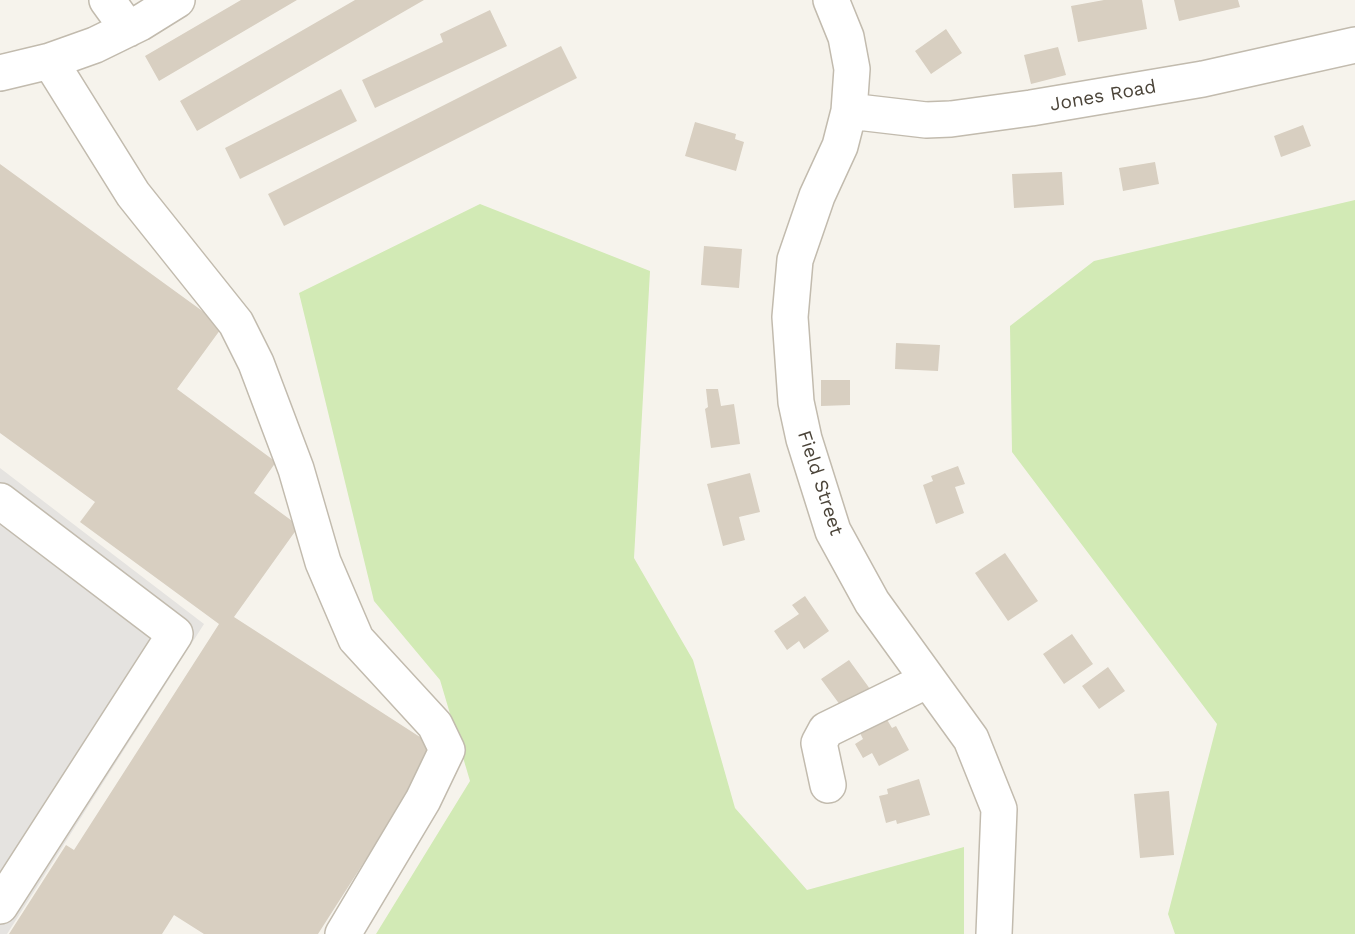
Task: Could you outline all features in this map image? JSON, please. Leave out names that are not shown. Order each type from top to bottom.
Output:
[{"type":"street","points":[[107,0],[128,29]]},
{"type":"street","points":[[0,73],[50,61],[95,45],[177,0]]},
{"type":"street","name":"Field Street","points":[[831,0],[846,37],[852,69],[849,111],[840,146],[817,196],[795,260],[790,317],[796,402],[804,439],[833,531],[872,602],[971,739],[999,809],[994,934]]},
{"type":"street","name":"Jones Road","points":[[849,111],[926,120],[951,119],[1203,79],[1355,45]]},
{"type":"street","points":[[50,61],[133,194],[236,323],[256,363],[296,469],[323,562],[356,639],[435,725],[447,751],[423,800],[343,934]]},
{"type":"street","points":[[0,501],[175,634],[0,906]]},
{"type":"street","points":[[828,785],[819,743],[826,730],[928,680]]},
{"type":"green space","points":[[1355,200],[1355,934],[1175,934],[1168,914],[1217,724],[1012,452],[1010,326],[1094,261]]},
{"type":"green space","points":[[480,204],[650,271],[634,558],[693,660],[735,808],[807,890],[964,847],[964,934],[376,934],[470,781],[440,680],[374,601],[299,293]]},
{"type":"shaded area","points":[[0,468],[204,624],[7,934],[0,934]]},
{"type":"building","points":[[241,0],[297,0],[159,81],[145,56]]},
{"type":"building","points":[[355,0],[424,0],[197,131],[180,101]]},
{"type":"building","points":[[1104,0],[1142,0],[1147,29],[1078,42],[1071,6]]},
{"type":"building","points":[[1174,0],[1238,0],[1240,7],[1179,21]]},
{"type":"building","points":[[490,10],[507,46],[375,108],[362,80],[443,42],[440,34]]},
{"type":"building","points":[[946,29],[962,53],[931,74],[915,51]]},
{"type":"building","points":[[561,46],[577,78],[284,226],[268,194]]},
{"type":"building","points":[[1058,47],[1066,75],[1031,84],[1024,55]]},
{"type":"building","points":[[341,89],[357,121],[240,179],[225,148]]},
{"type":"building","points":[[695,122],[736,134],[735,139],[744,142],[736,171],[685,156]]},
{"type":"building","points":[[1303,125],[1311,146],[1281,157],[1274,136]]},
{"type":"building","points":[[1155,162],[1159,184],[1123,191],[1119,168]]},
{"type":"building","points":[[0,164],[223,326],[177,389],[276,462],[254,493],[299,526],[234,617],[437,748],[318,934],[204,934],[174,915],[162,934],[9,934],[66,845],[74,850],[219,624],[80,522],[95,502],[0,433]]},
{"type":"building","points":[[1062,172],[1064,205],[1014,208],[1012,174]]},
{"type":"building","points":[[704,246],[742,249],[739,288],[701,285]]},
{"type":"building","points":[[896,343],[940,345],[938,371],[895,369]]},
{"type":"building","points":[[821,380],[850,380],[850,405],[821,406]]},
{"type":"building","points":[[706,389],[718,389],[721,406],[734,404],[740,444],[711,448],[705,409],[708,407]]},
{"type":"building","points":[[958,466],[965,484],[955,487],[964,513],[936,524],[923,485],[933,481],[931,476]]},
{"type":"building","points":[[750,473],[760,512],[739,517],[745,540],[723,546],[707,484]]},
{"type":"building","points":[[1005,553],[1038,601],[1008,621],[975,573]]},
{"type":"building","points":[[805,596],[829,631],[804,649],[799,641],[787,650],[774,631],[799,614],[792,605]]},
{"type":"building","points":[[1072,634],[1093,664],[1064,684],[1043,654]]},
{"type":"building","points":[[849,660],[870,689],[843,709],[821,679]]},
{"type":"building","points":[[1108,667],[1125,691],[1099,709],[1082,686]]},
{"type":"building","points":[[886,718],[892,728],[896,726],[909,750],[879,766],[872,753],[863,758],[855,744],[863,739],[860,733]]},
{"type":"building","points":[[919,779],[930,815],[897,824],[896,820],[886,823],[879,796],[888,794],[887,789]]},
{"type":"building","points":[[1169,791],[1174,855],[1140,858],[1134,794]]}]
